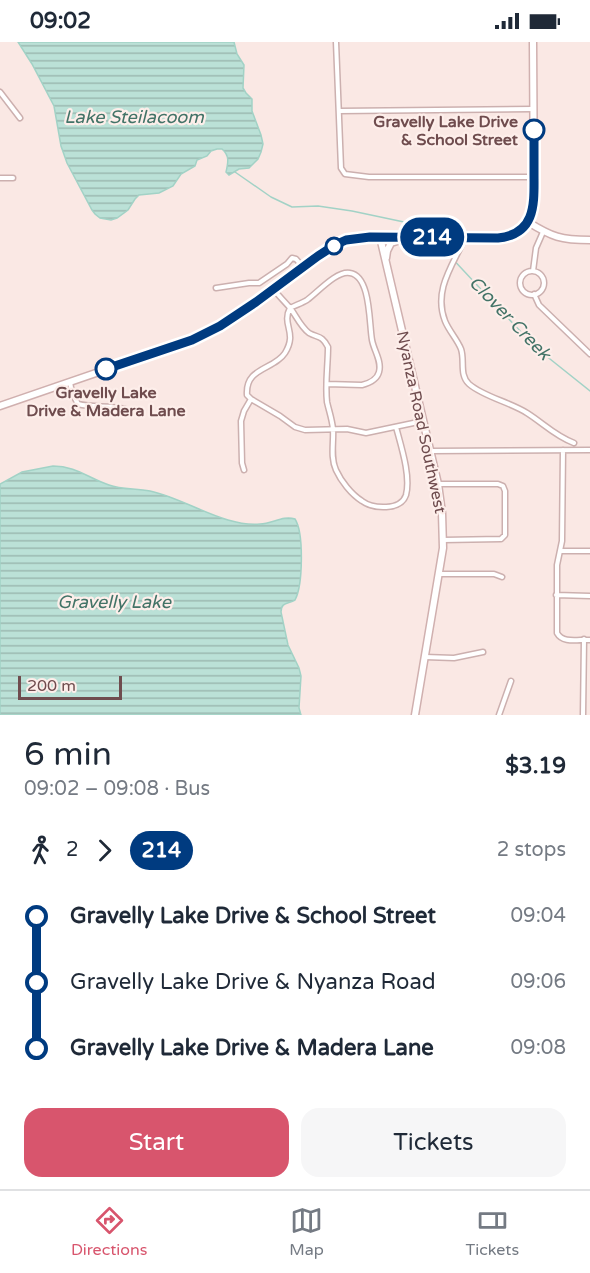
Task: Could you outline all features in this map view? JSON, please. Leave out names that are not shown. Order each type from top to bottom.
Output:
[{"type":"main road","points":[[0,406],[192,340],[228,322],[338,243],[360,238],[380,237],[506,237],[519,231],[528,222],[534,207],[533,42]]},
{"type":"main road","points":[[528,222],[553,236],[590,240]]},
{"type":"main road","name":"Nyanza Road Southwest","points":[[380,237],[431,451],[442,513],[443,540],[416,715]]},
{"type":"main road","points":[[386,261],[391,243],[418,237]]},
{"type":"street","points":[[336,42],[344,172],[369,177],[534,177]]},
{"type":"street","points":[[0,92],[20,117]]},
{"type":"street","points":[[339,111],[533,109]]},
{"type":"street","points":[[0,178],[13,178]]},
{"type":"street","points":[[533,271],[536,248],[543,232]]},
{"type":"street","points":[[465,238],[443,287],[442,311],[450,333],[461,350],[463,374],[466,381],[527,413],[547,429],[573,443]]},
{"type":"street","points":[[216,288],[259,283],[292,258],[296,259],[302,267]]},
{"type":"street","points":[[530,271],[540,275],[543,282],[542,289],[534,294],[525,292],[520,286],[523,275],[530,271]]},
{"type":"street","points":[[327,384],[368,384],[379,373],[380,365],[372,343],[369,307],[364,288],[357,276],[350,273],[336,277],[307,300],[290,308],[287,315],[291,336],[290,344],[278,361],[263,367],[253,376],[246,392],[248,397],[301,429],[347,429],[366,433],[424,421]]},
{"type":"street","points":[[273,289],[306,330],[321,337],[325,342],[328,353],[327,402],[332,420],[334,466],[342,481],[363,502],[394,506],[405,498],[406,466],[396,427]]},
{"type":"street","points":[[534,294],[539,305],[590,354]]},
{"type":"street","points":[[585,349],[590,345]]},
{"type":"street","points":[[70,382],[72,393],[78,404],[116,406],[125,409]]},
{"type":"street","points":[[244,470],[241,421],[251,399]]},
{"type":"street","points":[[563,450],[562,541],[557,565],[556,596],[558,636],[564,640],[590,640]]},
{"type":"street","points":[[431,451],[590,450]]},
{"type":"street","points":[[438,484],[498,484],[502,485],[505,491],[504,538],[499,540],[443,540]]},
{"type":"street","points":[[560,551],[590,551]]},
{"type":"street","points":[[438,574],[497,574],[502,577]]},
{"type":"street","points":[[556,596],[590,596]]},
{"type":"street","points":[[583,715],[584,639]]},
{"type":"street","points":[[425,657],[453,658],[483,652]]},
{"type":"street","points":[[499,715],[511,681]]},
{"type":"water","name":"Lake Steilacoom","points":[[18,42],[234,42],[237,54],[244,65],[243,88],[252,99],[252,111],[263,144],[258,159],[249,168],[239,169],[229,175],[226,172],[228,160],[225,152],[222,149],[211,151],[207,156],[197,160],[195,166],[181,174],[173,186],[159,193],[139,195],[128,210],[117,218],[111,220],[100,218],[92,210],[67,163],[61,146],[54,106]]},
{"type":"water","name":"Gravelly Lake","points":[[53,466],[75,470],[114,487],[160,494],[236,522],[264,524],[286,518],[295,519],[301,547],[300,583],[295,600],[284,605],[281,612],[288,645],[301,676],[299,708],[301,715],[0,715],[0,484],[22,472]]},
{"type":"waterway","name":"Clover Creek","points":[[235,172],[271,197],[292,207],[318,206],[352,211],[404,222],[428,234]]},
{"type":"waterway","name":"Clover Creek","points":[[434,239],[535,347],[590,391]]},
{"type":"bus line","name":"214","points":[[106,369],[192,340],[220,326],[318,256],[346,240],[370,237],[498,238],[515,234],[528,222],[534,207],[534,130]]},
{"type":"place","name":"Gravelly Lake Drive & School Street","points":[[534,130]]},
{"type":"place","name":"Gravelly Lake Drive & Madera Lane","points":[[106,369]]}]
